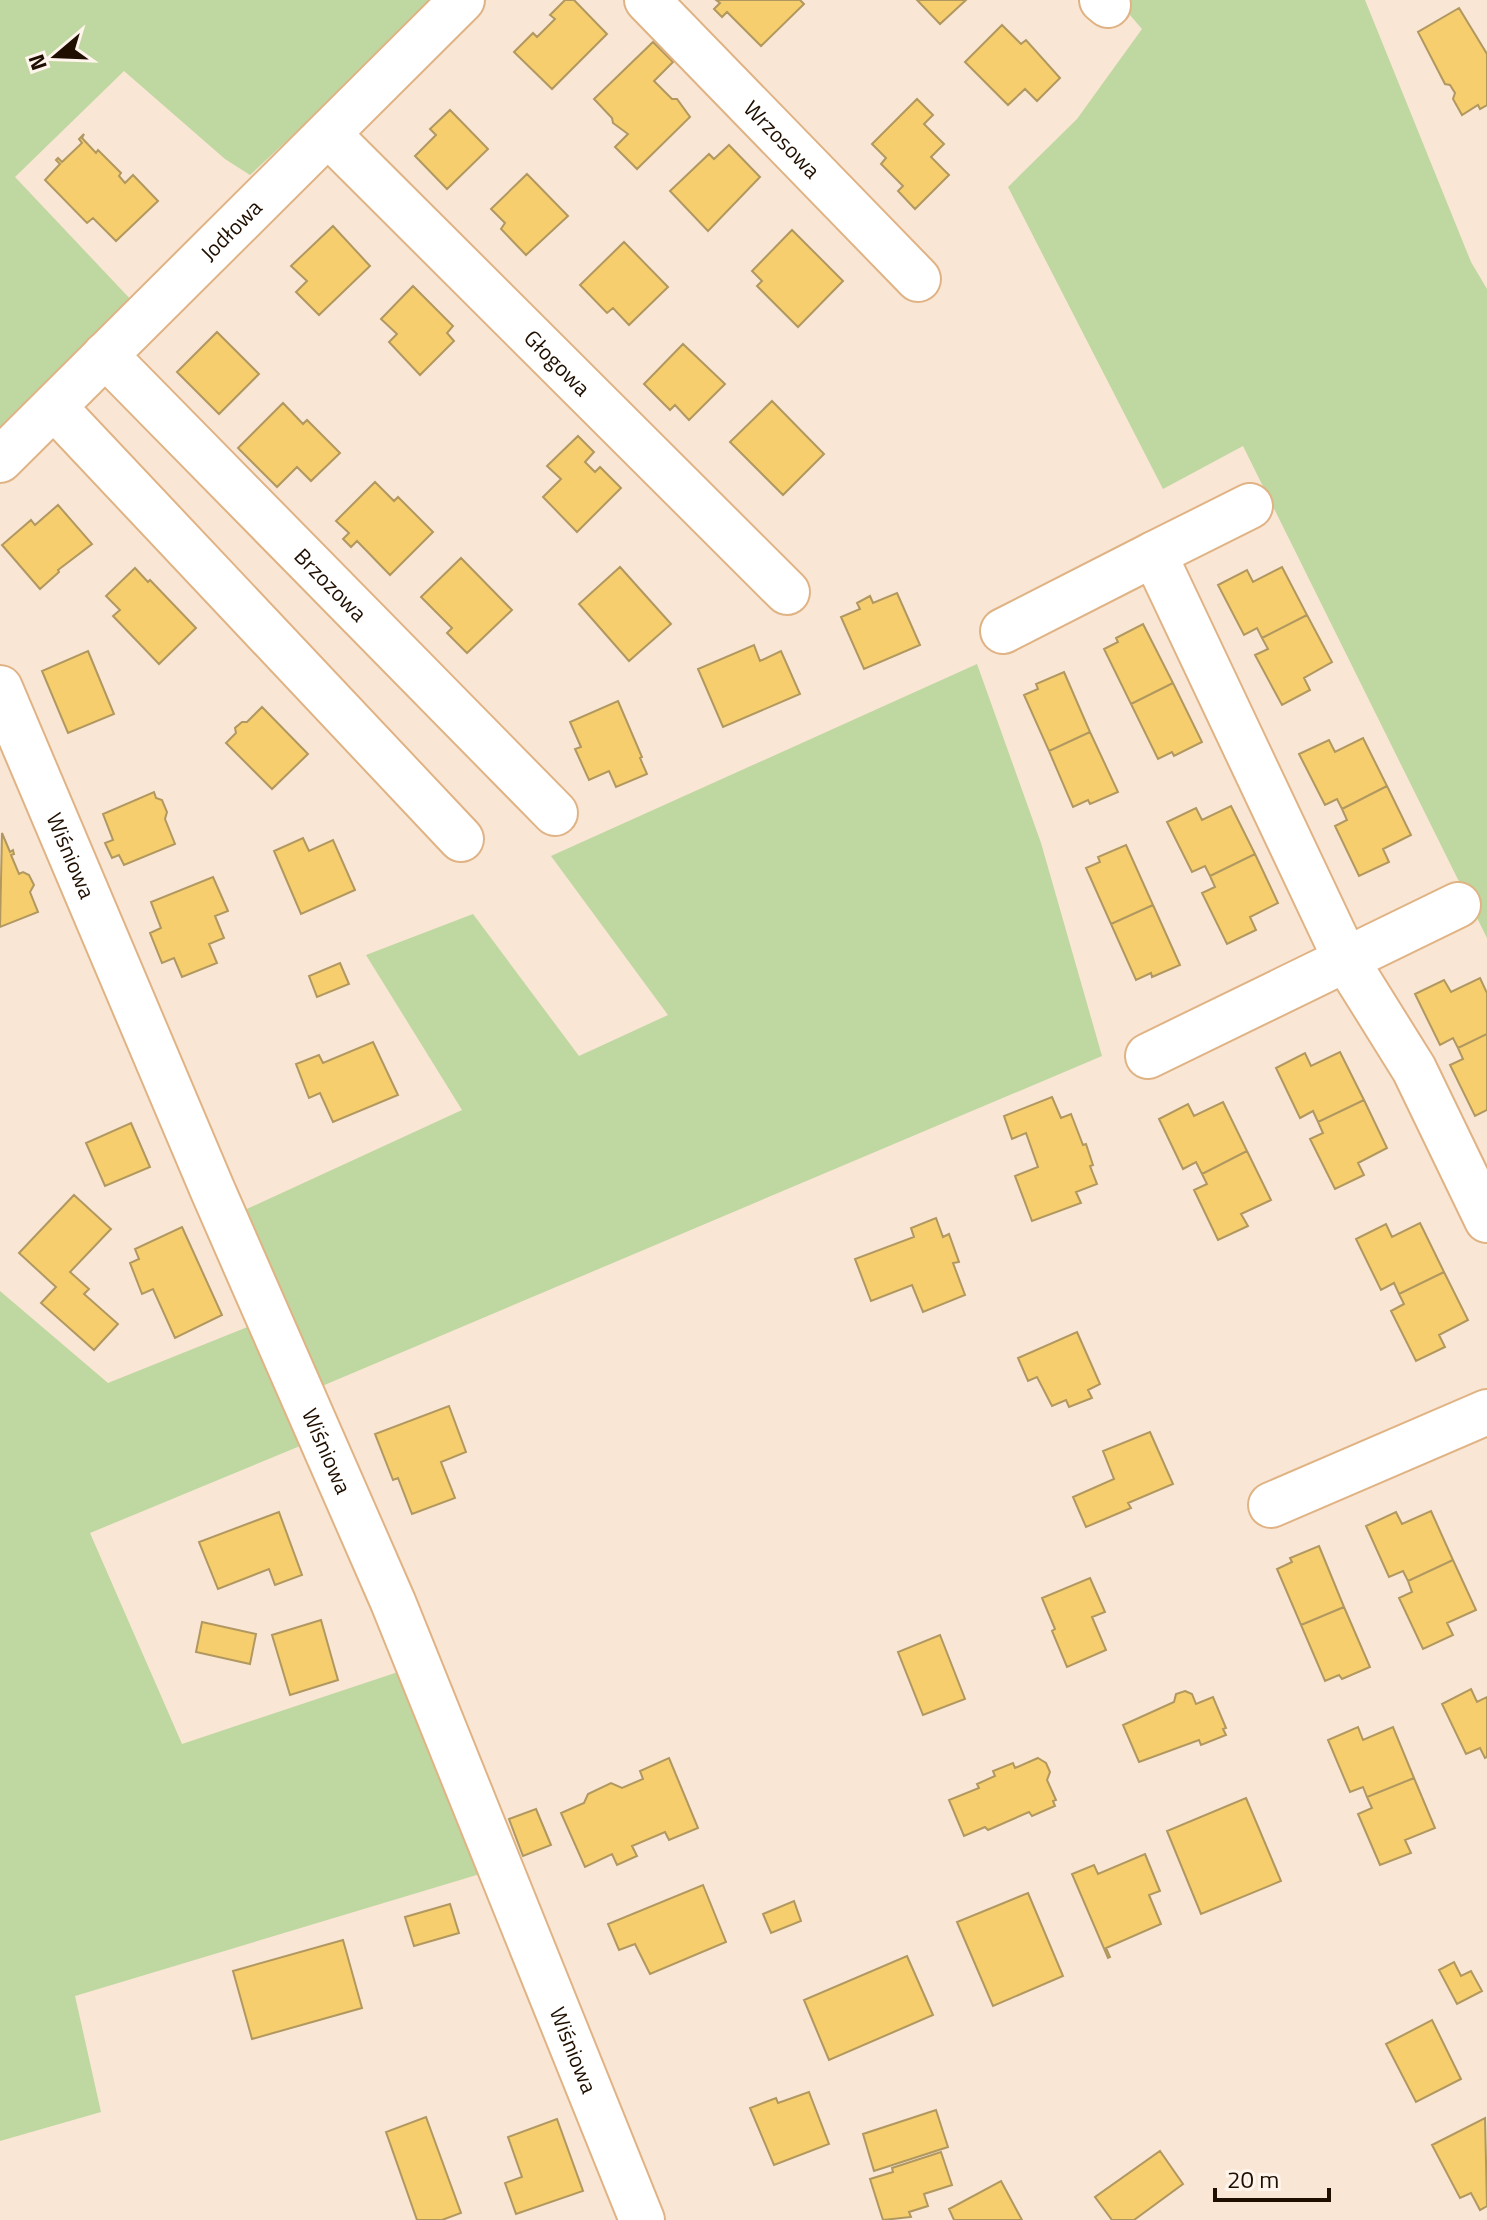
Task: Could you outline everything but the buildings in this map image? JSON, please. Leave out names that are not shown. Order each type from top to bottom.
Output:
[{"type":"street","name":"Jodłowa","points":[[0,460],[462,0]]},
{"type":"street","name":"Wrzosowa","points":[[647,0],[918,279]]},
{"type":"street","name":"Głogowa","points":[[328,134],[787,592]]},
{"type":"street","name":"Brzozowa","points":[[105,355],[555,813]]},
{"type":"street","points":[[54,407],[461,839]]},
{"type":"street","points":[[1003,631],[1250,506]]},
{"type":"street","points":[[1154,554],[1346,960],[1414,1069],[1487,1220]]},
{"type":"street","name":"Wiśniowa","points":[[0,688],[213,1191],[393,1602],[642,2220]]},
{"type":"street","points":[[1148,1056],[1458,905]]},
{"type":"street","points":[[1271,1505],[1487,1412]]},
{"type":"green space","points":[[0,0],[438,0],[250,175],[225,159],[124,71],[15,177],[134,303],[0,427]]},
{"type":"green space","points":[[1117,0],[1365,0],[1471,262],[1487,289],[1487,938],[1243,446],[1163,489],[1008,187],[1077,119],[1142,29]]},
{"type":"green space","points":[[977,664],[1041,843],[1102,1056],[315,1389],[236,1214],[462,1110],[366,955],[473,914],[579,1056],[668,1015],[551,856]]},
{"type":"green space","points":[[0,1291],[108,1383],[250,1326],[300,1446],[90,1533],[182,1744],[404,1670],[480,1874],[75,1996],[101,2112],[0,2141]]}]
